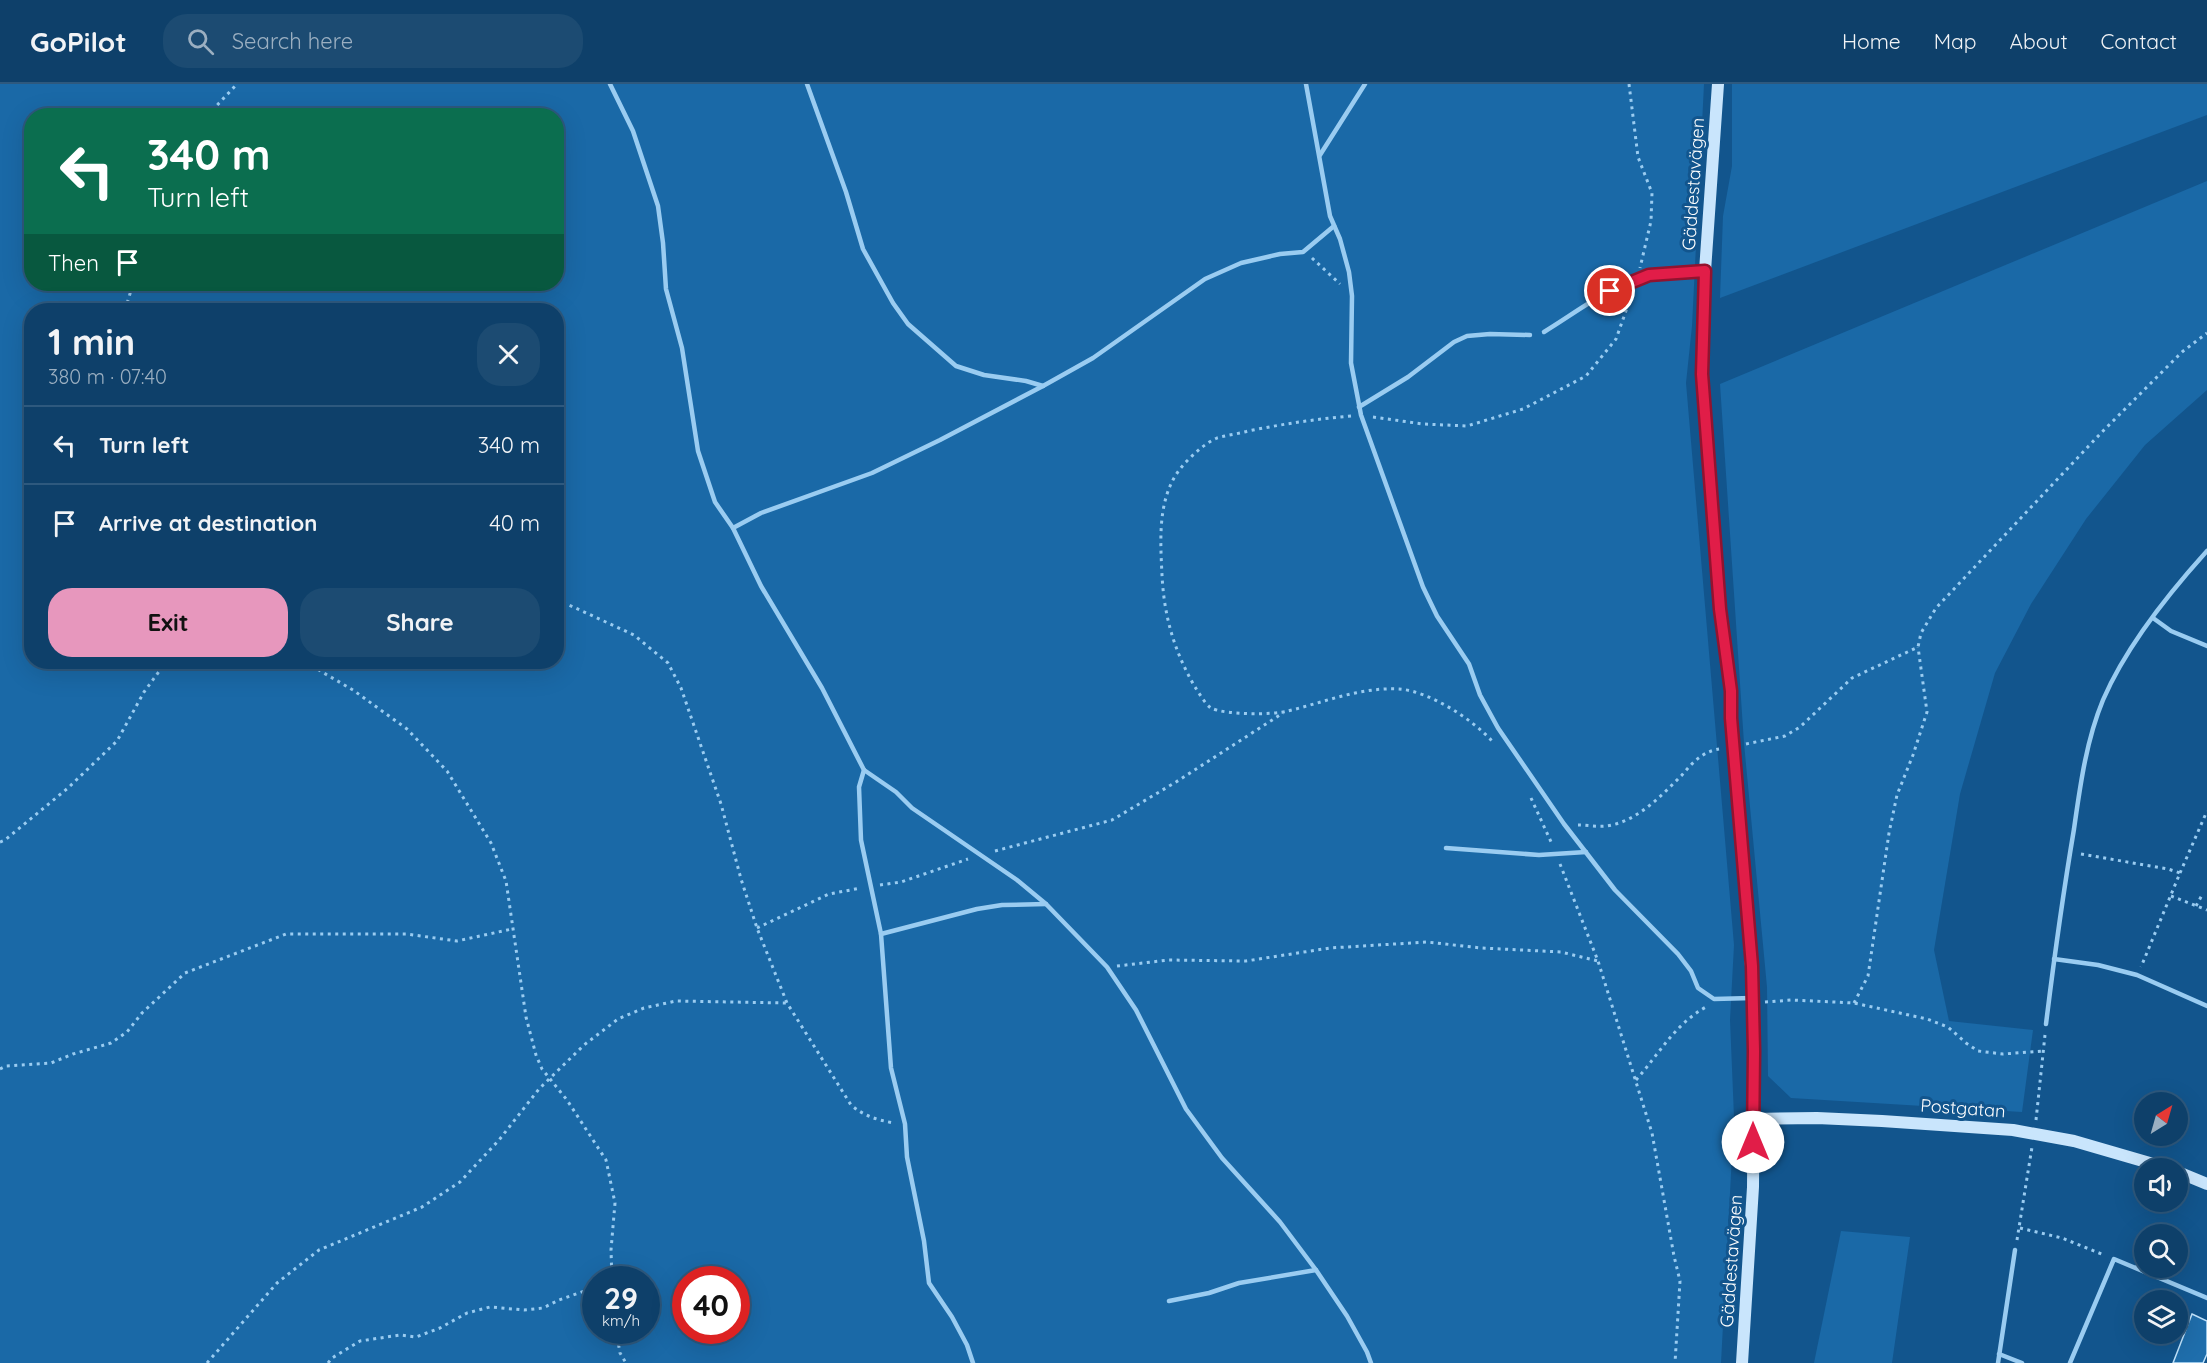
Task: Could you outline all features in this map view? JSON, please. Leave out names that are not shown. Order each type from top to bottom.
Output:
[{"type":"street","name":"Gäddestavägen","points":[[1718,84],[1705,271],[1702,374],[1720,609],[1731,691],[1752,966],[1753,1197],[1742,1363]]},
{"type":"street","name":"Postgatan","points":[[1752,1119],[1817,1118],[2003,1129],[2074,1141],[2134,1158]]},
{"type":"street","points":[[2188,1176],[2207,1184]]},
{"type":"lane","points":[[610,84],[633,131],[657,206],[663,243],[666,289],[682,348],[698,451],[715,502],[732,528],[761,586],[822,688],[864,770],[896,792],[912,808],[1017,880],[1046,904],[1107,967],[1136,1010],[1186,1109],[1222,1158],[1280,1222],[1316,1270],[1347,1317],[1371,1363]]},
{"type":"lane","points":[[807,84],[840,175],[863,249],[893,303],[909,324],[956,366],[984,375],[1043,386]]},
{"type":"lane","points":[[1306,84],[1330,216],[1349,272],[1352,296],[1351,363],[1359,407],[1408,549],[1437,616],[1469,664],[1480,695],[1497,728],[1564,824],[1615,890],[1678,954],[1691,971],[1698,988],[1714,999],[1752,999]]},
{"type":"lane","points":[[1320,155],[1365,84]]},
{"type":"lane","points":[[732,528],[761,513],[872,473],[1093,358],[1214,274],[1240,263],[1280,254],[1303,252],[1334,226]]},
{"type":"lane","points":[[1544,332],[1610,291],[1638,279],[1649,275],[1705,271]]},
{"type":"lane","points":[[1359,407],[1425,366],[1454,342],[1467,336],[1530,335]]},
{"type":"lane","points":[[2046,1024],[2070,852],[2093,726],[2115,674],[2133,645],[2207,551]]},
{"type":"lane","points":[[2153,618],[2171,631],[2207,646]]},
{"type":"lane","points":[[864,770],[859,787],[861,840],[881,934],[891,1068],[905,1124],[907,1157],[924,1241],[928,1282],[952,1317],[967,1345],[973,1363]]},
{"type":"lane","points":[[1446,848],[1539,855],[1586,852]]},
{"type":"lane","points":[[881,934],[977,909],[1002,905],[1046,904]]},
{"type":"lane","points":[[2054,958],[2098,964],[2137,975],[2207,1005]]},
{"type":"lane","points":[[1998,1363],[2015,1250]]},
{"type":"lane","points":[[2070,1363],[2114,1259],[2134,1267]]},
{"type":"lane","points":[[1169,1301],[1209,1293],[1239,1282],[1316,1270]]},
{"type":"lane","points":[[2160,1278],[2207,1298]]},
{"type":"lane","points":[[1999,1354],[2022,1363]]},
{"type":"path","points":[[214,108],[237,84]]},
{"type":"path","points":[[1303,252],[1320,264],[1352,296]]},
{"type":"path","points":[[1854,1003],[1868,976],[1889,833],[1897,795],[1914,756],[1927,712],[1918,647],[1920,633],[1936,608],[2101,433],[2182,352],[2207,333]]},
{"type":"path","points":[[564,602],[634,635],[668,663],[681,688],[721,804],[757,928],[787,1003],[851,1104],[860,1113],[877,1120],[905,1124]]},
{"type":"path","points":[[1564,824],[1606,826],[1634,817],[1665,792],[1707,752],[1785,736],[1800,727],[1852,678],[1918,647]]},
{"type":"path","points":[[0,842],[68,789],[117,741],[144,692],[161,669]]},
{"type":"path","points":[[317,669],[352,690],[407,729],[447,771],[491,843],[506,881],[529,1036],[542,1069],[551,1078],[606,1160],[615,1203],[612,1266]]},
{"type":"path","points":[[757,928],[829,894],[901,882],[981,855],[1112,820],[1285,712]]},
{"type":"path","points":[[2137,975],[2207,811]]},
{"type":"path","points":[[2070,852],[2168,868],[2180,873]]},
{"type":"path","points":[[2196,906],[2202,895]]},
{"type":"path","points":[[2171,896],[2207,910]]},
{"type":"path","points":[[0,1069],[6,1066],[51,1063],[111,1042],[127,1032],[142,1013],[185,973],[286,934],[406,934],[456,941],[512,929]]},
{"type":"path","points":[[1107,967],[1169,960],[1246,961],[1330,948],[1427,942],[1481,948],[1561,952],[1598,961]]},
{"type":"path","points":[[1636,1080],[1674,1031],[1691,1015],[1720,999]]},
{"type":"path","points":[[1752,999],[1769,1002],[1792,1000],[1854,1003],[1927,1019],[1948,1027],[1978,1051],[2002,1054],[2043,1051]]},
{"type":"path","points":[[207,1363],[277,1283],[319,1250],[422,1207],[460,1182],[499,1140],[539,1089],[585,1045],[618,1019],[644,1008],[676,1001],[787,1003]]},
{"type":"path","points":[[2036,1120],[2046,1024]]},
{"type":"path","points":[[2032,1147],[2020,1228],[2062,1238],[2114,1259]]},
{"type":"path","points":[[328,1363],[332,1358],[360,1341],[400,1335],[416,1337],[440,1328],[467,1312],[490,1307],[524,1310],[543,1308],[582,1292]]},
{"type":"path","points":[[618,1344],[620,1353],[626,1363]]},
{"type":"shaded area","points":[[0,84],[1704,84],[1692,326],[1686,383],[1734,945],[1730,1020],[1734,1117],[1721,1363],[0,1363]]},
{"type":"shaded area","points":[[1732,84],[2207,84],[2207,115],[1720,298],[1723,216],[1732,166]]},
{"type":"shaded area","points":[[2207,181],[2207,390],[2145,445],[2086,519],[2031,604],[1995,673],[1960,794],[1934,950],[1949,1021],[2033,1030],[2022,1112],[1791,1098],[1768,1076],[1767,987],[1744,743],[1720,384]]},
{"type":"shaded area","points":[[1841,1231],[1910,1237],[1892,1363],[1814,1363]]},
{"type":"building","points":[[2192,1314],[2207,1321],[2207,1354],[2203,1363],[2173,1363],[2180,1344],[2188,1344],[2188,1324]]},
{"type":"route","points":[[1610,291],[1649,275],[1705,271],[1702,374],[1720,609],[1731,691],[1731,718],[1752,966],[1753,1142]]}]
